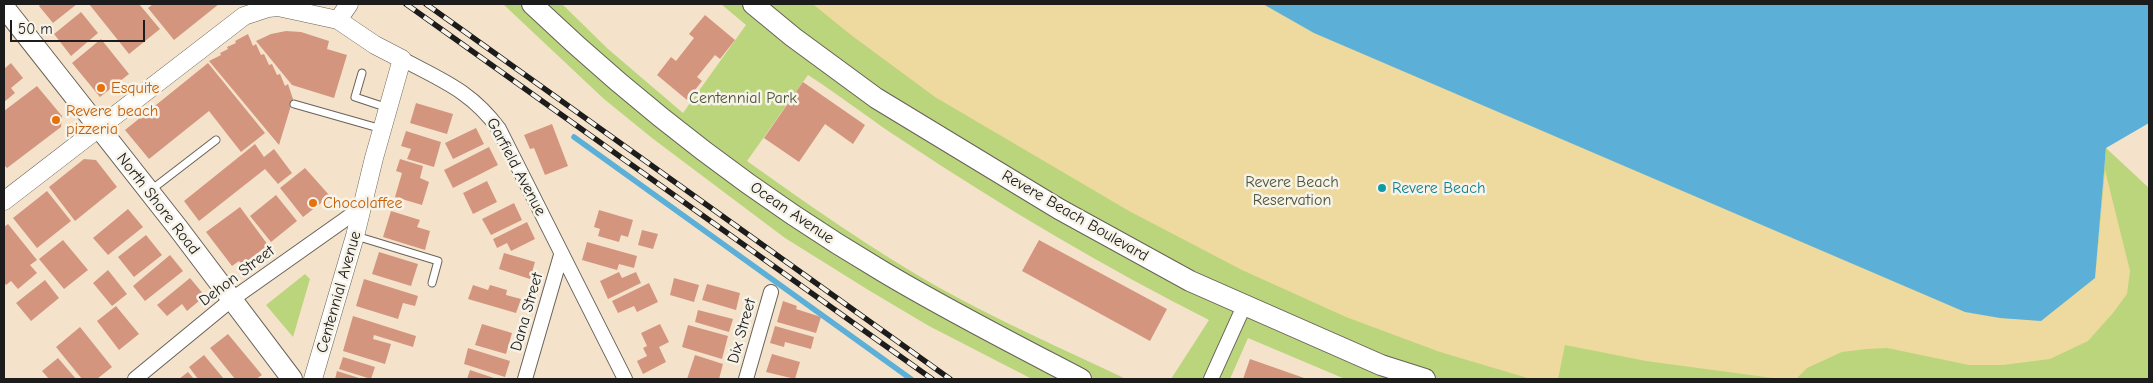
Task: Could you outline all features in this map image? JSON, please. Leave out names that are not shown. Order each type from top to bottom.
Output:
[{"type":"main road","name":"Ocean Avenue","points":[[532,4],[638,100],[779,205],[883,272],[1081,379]]},
{"type":"main road","name":"Revere Beach Boulevard","points":[[753,4],[845,76],[900,113],[1059,209],[1190,281],[1381,365],[1424,379]]},
{"type":"main road","name":"North Shore Road","points":[[4,8],[149,192],[292,379]]},
{"type":"street","points":[[4,201],[234,22],[259,7],[278,7],[338,20],[349,4]]},
{"type":"street","name":"Garfield Avenue","points":[[338,20],[375,45],[459,89],[488,113],[499,129],[625,379]]},
{"type":"street","name":"Centennial Avenue","points":[[313,379],[356,236],[402,59]]},
{"type":"street","name":"Dehon Street","points":[[135,379],[231,300],[364,206]]},
{"type":"street","name":"Dana Street","points":[[525,379],[562,254]]},
{"type":"street","name":"Dix Street","points":[[746,379],[771,292]]},
{"type":"street","points":[[1211,379],[1244,306]]},
{"type":"lane","points":[[362,73],[355,97],[388,108]]},
{"type":"lane","points":[[294,104],[382,130]]},
{"type":"lane","points":[[149,192],[216,140]]},
{"type":"lane","points":[[356,236],[438,261],[432,283]]},
{"type":"green space","name":"Revere Beach","points":[[503,4],[562,4],[608,49],[683,113],[746,25],[721,4],[1263,4],[1314,33],[1965,312],[2000,318],[2071,296],[2095,278],[2106,148],[2149,188],[2149,379],[1345,379],[1248,338],[1230,379],[1171,379],[1209,320],[1093,258],[1017,213],[893,134],[808,75],[747,161],[864,242],[938,287],[1008,323],[1126,379],[1032,379],[929,326],[785,238],[652,138],[604,99]]},
{"type":"green space","points":[[305,274],[310,279],[293,337],[266,305]]},
{"type":"sand","name":"Revere Beach","points":[[815,4],[1263,4],[1314,33],[1965,312],[2000,318],[2041,320],[2095,278],[2105,170],[2130,271],[2127,294],[2088,341],[2050,359],[2003,365],[1969,365],[1887,348],[1867,349],[1842,352],[1807,368],[1796,379],[1780,379],[1646,361],[1565,345],[1558,379],[1531,379],[1440,352],[1346,317],[1242,270],[1129,211],[935,97],[851,35]]},
{"type":"water","points":[[1263,4],[2149,4],[2149,123],[2106,148],[2095,278],[2041,321],[2000,318],[1965,312],[1314,33]]},
{"type":"building","points":[[41,4],[77,4],[53,23],[39,6]]},
{"type":"building","points":[[89,4],[139,4],[160,29],[129,54]]},
{"type":"building","points":[[153,4],[219,4],[174,40],[148,8]]},
{"type":"building","points":[[81,12],[98,33],[71,56],[54,34]]},
{"type":"building","points":[[705,15],[735,40],[720,59],[715,55],[697,77],[702,81],[687,100],[657,75],[671,57],[676,61],[694,38],[689,34]]},
{"type":"building","points":[[286,31],[301,32],[329,41],[327,49],[347,55],[334,98],[292,85],[256,41],[271,34]]},
{"type":"building","points":[[248,34],[253,46],[256,44],[261,55],[264,54],[269,65],[272,64],[277,75],[280,74],[285,86],[288,84],[293,99],[279,145],[209,61],[221,55],[220,53],[228,49],[227,47]]},
{"type":"building","points":[[101,39],[129,74],[100,97],[72,63]]},
{"type":"building","points":[[11,63],[23,78],[11,88],[15,93],[4,102],[4,69]]},
{"type":"building","points":[[208,63],[265,133],[241,152],[209,111],[149,159],[125,130]]},
{"type":"building","points":[[803,82],[865,125],[853,144],[825,124],[799,162],[764,138]]},
{"type":"building","points":[[37,86],[62,116],[61,127],[7,168],[4,165],[4,111]]},
{"type":"building","points":[[416,103],[453,114],[447,134],[410,123]]},
{"type":"building","points":[[552,124],[568,166],[545,175],[534,148],[530,149],[524,135]]},
{"type":"building","points":[[476,128],[484,144],[453,159],[445,143]]},
{"type":"building","points":[[406,131],[441,142],[434,167],[407,159],[411,149],[401,146]]},
{"type":"building","points":[[255,144],[264,157],[274,149],[292,173],[278,184],[265,169],[199,221],[184,201]]},
{"type":"building","points":[[489,147],[498,165],[453,188],[444,170]]},
{"type":"building","points":[[84,159],[96,160],[117,187],[75,221],[49,187]]},
{"type":"building","points":[[400,159],[423,166],[420,178],[429,182],[422,205],[395,197],[402,173],[396,171]]},
{"type":"building","points":[[305,168],[330,196],[303,217],[280,188]]},
{"type":"building","points":[[487,181],[497,202],[473,214],[463,193]]},
{"type":"building","points":[[47,191],[71,221],[37,248],[13,218]]},
{"type":"building","points":[[276,195],[297,221],[271,242],[250,216]]},
{"type":"building","points":[[514,203],[522,220],[491,235],[482,219]]},
{"type":"building","points":[[240,207],[268,245],[242,265],[239,261],[232,266],[206,232]]},
{"type":"building","points":[[128,209],[143,227],[108,255],[93,238]]},
{"type":"building","points":[[599,210],[633,220],[628,237],[621,235],[619,242],[598,236],[600,229],[594,227]]},
{"type":"building","points":[[391,211],[420,220],[417,227],[430,231],[425,250],[383,237]]},
{"type":"building","points":[[527,222],[535,239],[511,251],[507,243],[497,248],[493,239]]},
{"type":"building","points":[[8,224],[37,260],[30,265],[37,273],[18,289],[11,281],[6,285],[4,282],[4,227]]},
{"type":"building","points":[[642,230],[658,234],[653,249],[638,245]]},
{"type":"building","points":[[146,235],[162,255],[134,277],[118,257]]},
{"type":"building","points":[[63,240],[88,270],[64,289],[39,259]]},
{"type":"building","points":[[1039,240],[1167,309],[1150,341],[1022,271]]},
{"type":"building","points":[[587,242],[637,256],[634,268],[619,264],[617,270],[582,260]]},
{"type":"building","points":[[379,252],[418,264],[411,286],[372,274]]},
{"type":"building","points":[[504,253],[535,262],[530,279],[499,269]]},
{"type":"building","points":[[170,255],[183,271],[145,301],[133,286]]},
{"type":"building","points":[[108,270],[127,294],[112,306],[93,283]]},
{"type":"building","points":[[619,272],[622,278],[636,272],[641,283],[608,299],[600,281]]},
{"type":"building","points":[[190,278],[205,296],[187,311],[182,304],[167,316],[157,305]]},
{"type":"building","points":[[674,278],[699,285],[694,302],[670,295]]},
{"type":"building","points":[[364,279],[418,296],[415,306],[403,303],[398,319],[356,306]]},
{"type":"building","points":[[45,280],[59,298],[31,321],[16,303]]},
{"type":"building","points":[[649,283],[658,302],[637,312],[634,306],[618,313],[612,301]]},
{"type":"building","points":[[707,284],[740,293],[736,310],[702,300]]},
{"type":"building","points":[[473,285],[488,290],[490,285],[507,290],[506,295],[521,299],[516,313],[468,299]]},
{"type":"building","points":[[783,301],[797,306],[796,309],[821,317],[816,333],[777,322]]},
{"type":"building","points":[[116,306],[139,334],[119,350],[97,321]]},
{"type":"building","points":[[698,310],[733,319],[729,332],[695,322]]},
{"type":"building","points":[[353,316],[416,336],[413,347],[374,335],[373,339],[391,344],[385,364],[343,351]]},
{"type":"building","points":[[482,324],[512,333],[506,354],[475,345]]},
{"type":"building","points":[[660,324],[669,342],[659,347],[666,362],[643,374],[637,361],[647,356],[643,348],[647,346],[641,333]]},
{"type":"building","points":[[688,325],[728,336],[722,359],[682,347]]},
{"type":"building","points":[[775,326],[814,337],[811,349],[785,342],[784,347],[770,343]]},
{"type":"building","points":[[80,327],[112,367],[97,379],[82,379],[56,347]]},
{"type":"building","points":[[228,334],[262,375],[256,379],[235,379],[210,348]]},
{"type":"building","points":[[468,348],[510,361],[505,377],[464,364]]},
{"type":"building","points":[[772,354],[800,362],[795,379],[766,372]]},
{"type":"building","points":[[204,355],[224,379],[198,379],[189,367]]},
{"type":"building","points":[[695,355],[723,364],[719,379],[687,379]]},
{"type":"building","points":[[343,357],[375,367],[371,379],[339,369]]},
{"type":"building","points":[[58,358],[76,379],[49,379],[42,371]]},
{"type":"building","points":[[1250,359],[1307,379],[1243,379]]},
{"type":"building","points":[[470,370],[497,379],[467,379]]},
{"type":"building","points":[[337,371],[362,379],[335,379]]},
{"type":"building","points":[[188,372],[194,379],[179,379]]},
{"type":"waterway","points":[[574,137],[911,379]]},
{"type":"railway","points":[[406,4],[932,379]]},
{"type":"railway","points":[[426,4],[950,379]]},
{"type":"place","name":"Esquite","points":[[101,88]]},
{"type":"place","name":"Revere beach pizzeria","points":[[56,120]]},
{"type":"place","name":"Revere Beach","points":[[1382,188]]},
{"type":"place","name":"Chocolaffee","points":[[313,203]]},
{"type":"park label","name":"Centennial Park","points":[[743,98]]},
{"type":"park label","name":"Revere Beach Reservation","points":[[1292,191]]}]
